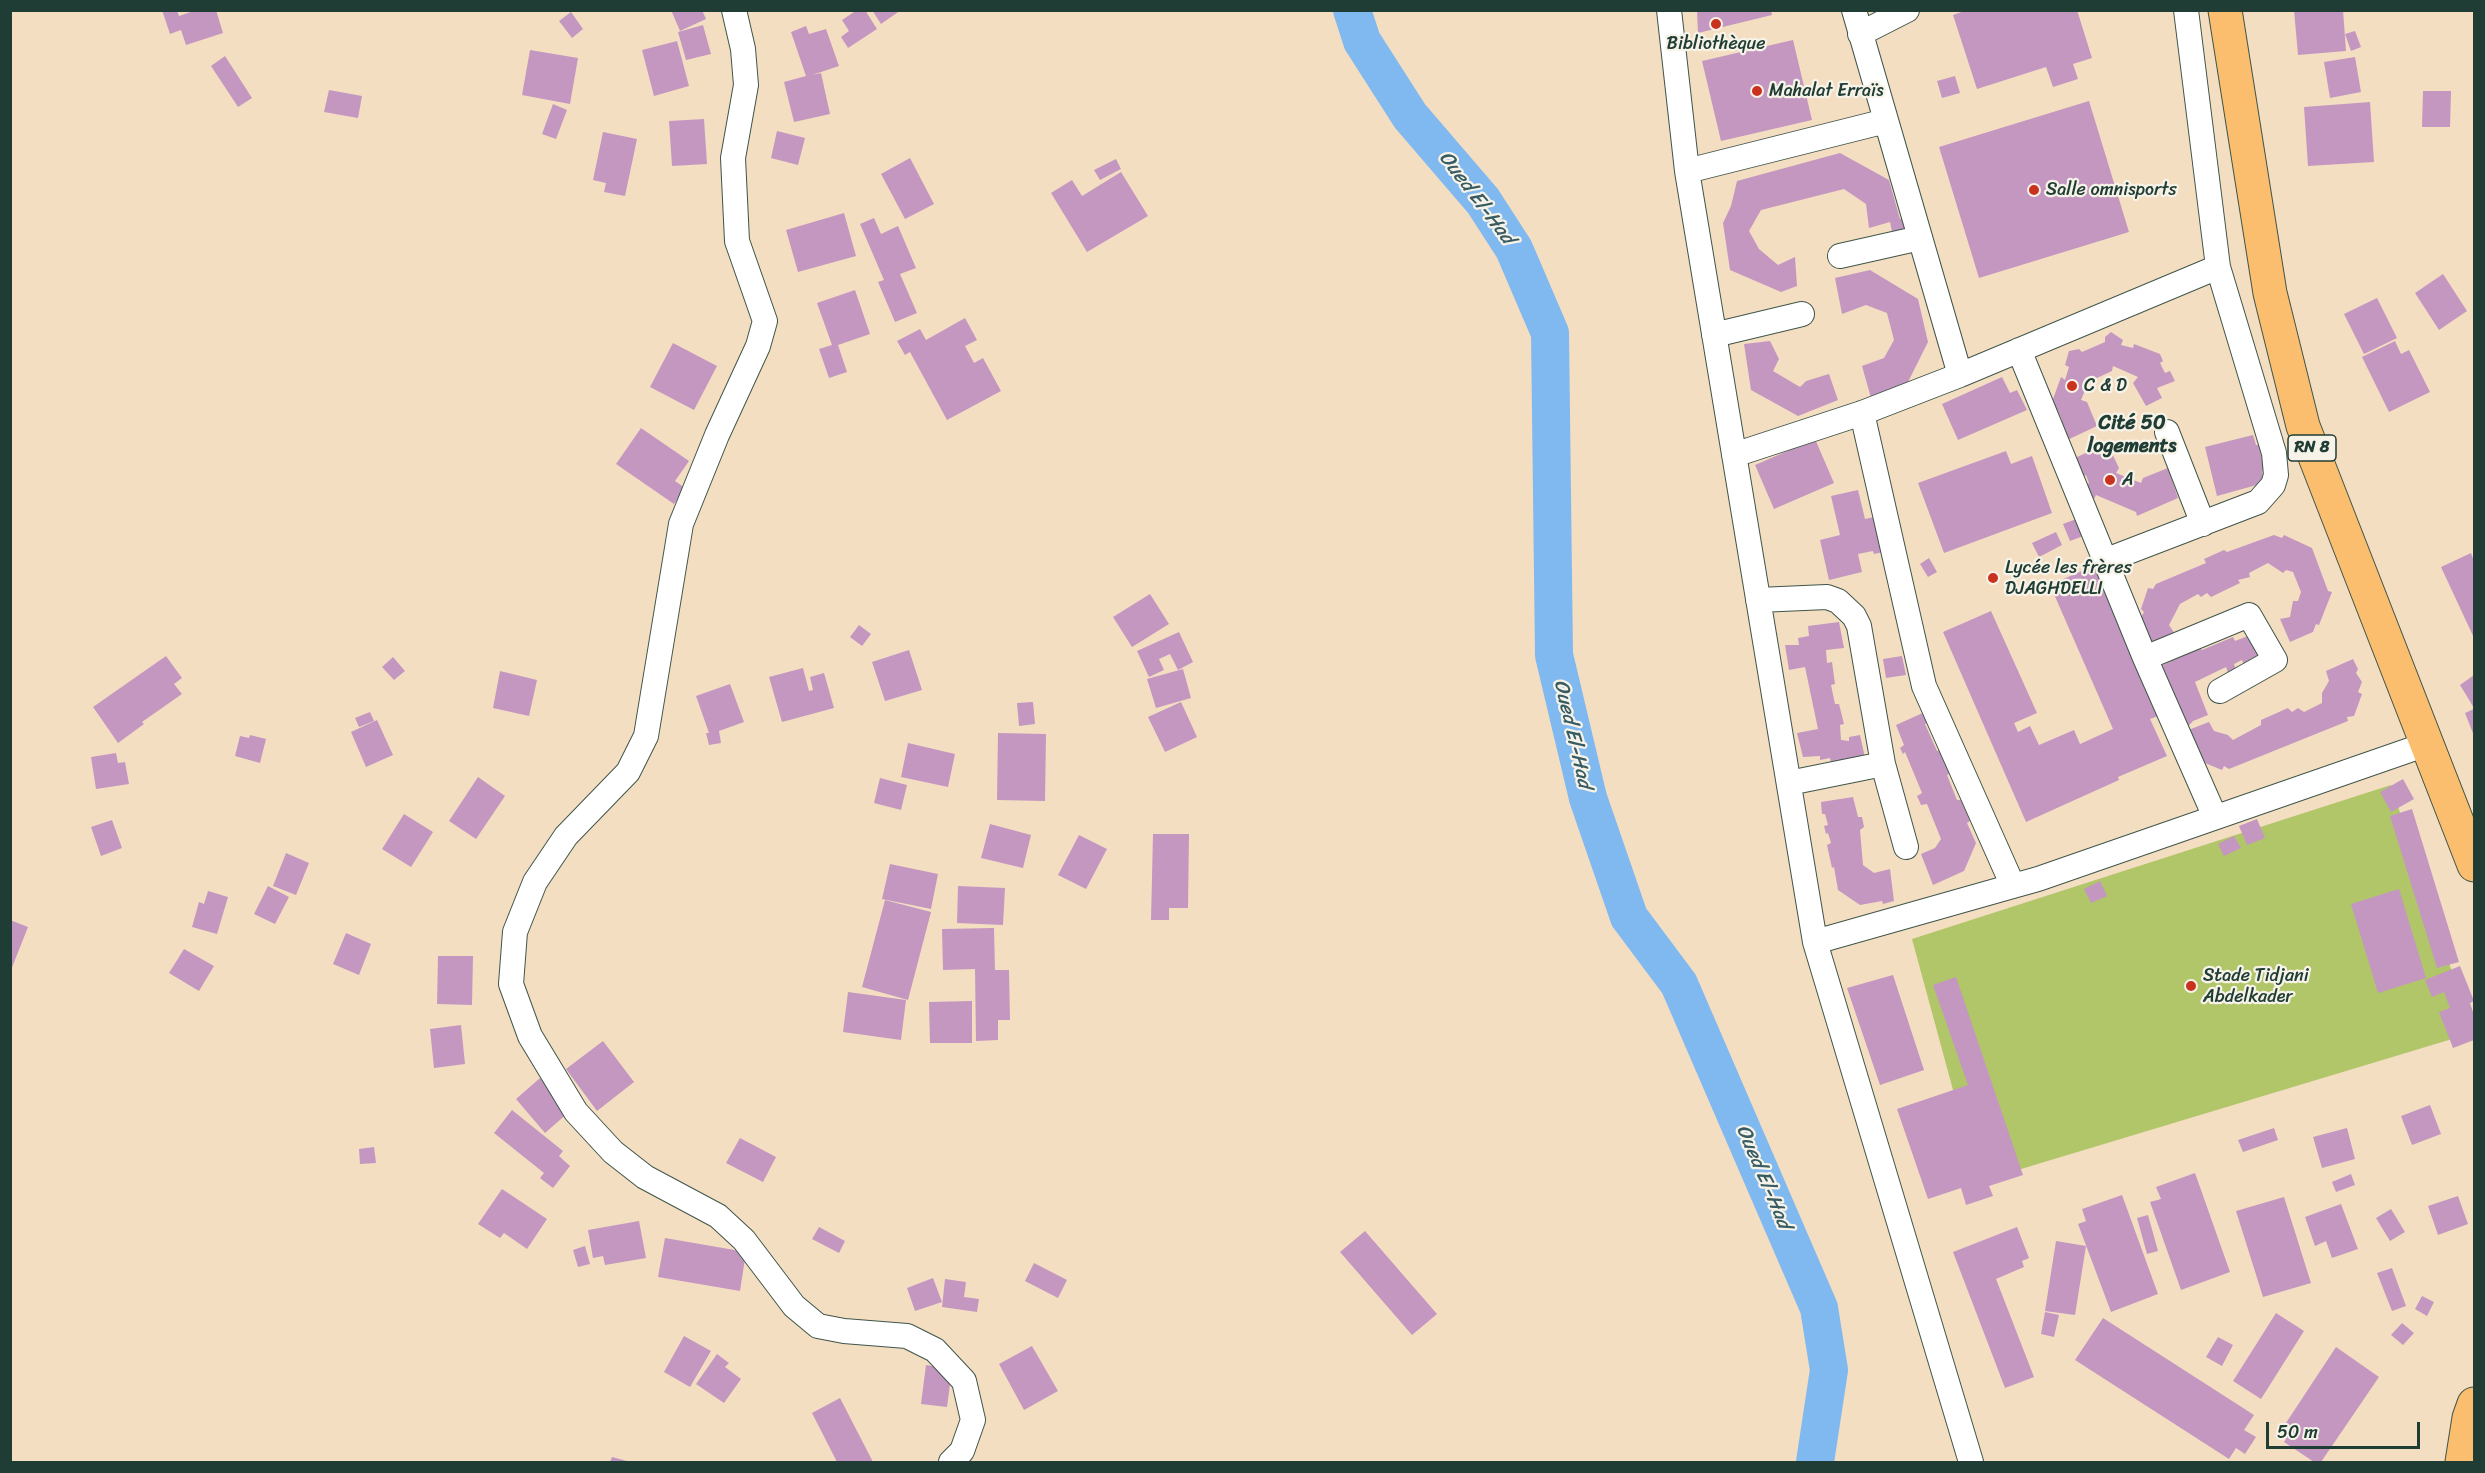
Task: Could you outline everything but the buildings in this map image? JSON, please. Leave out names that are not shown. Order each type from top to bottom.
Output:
[{"type":"main road","name":"RN 8","points":[[2225,10],[2270,293],[2304,426],[2475,865]]},
{"type":"main road","points":[[2462,1462],[2469,1418],[2475,1404]]},
{"type":"street","points":[[734,10],[743,49],[746,85],[733,158],[737,241],[765,321],[758,346],[717,435],[681,524],[646,736],[628,772],[566,836],[535,882],[515,932],[511,984],[530,1036],[576,1112],[613,1152],[645,1178],[718,1216],[744,1240],[794,1306],[818,1326],[844,1331],[907,1336],[935,1350],[964,1381],[972,1420],[962,1451],[951,1462]]},
{"type":"street","points":[[1669,10],[1688,171],[1815,942],[1971,1462]]},
{"type":"street","points":[[1854,10],[1960,375]]},
{"type":"street","points":[[1860,34],[1907,10]]},
{"type":"street","points":[[2107,560],[2258,502],[2272,485],[2276,475],[2274,453],[2218,267],[2186,10]]},
{"type":"street","points":[[1688,171],[1886,121]]},
{"type":"street","points":[[1840,256],[1920,238]]},
{"type":"street","points":[[1734,455],[1862,413],[1960,375],[2218,267]]},
{"type":"street","points":[[1714,335],[1802,314]]},
{"type":"street","points":[[2019,350],[2107,560],[2145,658],[2215,817]]},
{"type":"street","points":[[1862,413],[1924,686],[2013,886]]},
{"type":"street","points":[[2167,432],[2203,524]]},
{"type":"street","points":[[1758,600],[1827,597],[1838,601],[1854,616],[1859,626],[1883,764],[1906,847]]},
{"type":"street","points":[[2145,658],[2249,615],[2275,660],[2220,691]]},
{"type":"street","points":[[1815,942],[2013,886],[2427,744]]},
{"type":"street","points":[[1789,783],[1883,764]]},
{"type":"green space","name":"Stade Tidjani Abdelkader","points":[[2391,785],[2472,1033],[1978,1182],[1912,939]]},
{"type":"waterway","name":"Oued El-Had","points":[[1352,10],[1362,41],[1410,116],[1483,201],[1514,249],[1550,333],[1554,655],[1588,798],[1629,917],[1679,984],[1819,1308],[1829,1370],[1815,1462]]},
{"type":"place","name":"Bibliothèque","points":[[1716,24]]},
{"type":"place","name":"Mahalat Erraïs","points":[[1757,91]]},
{"type":"place","name":"Salle omnisports","points":[[2034,190]]},
{"type":"place","name":"C & D","points":[[2072,386]]},
{"type":"place","name":"A","points":[[2110,480]]},
{"type":"place","name":"Lycée les frères DJAGHDELLI","points":[[1993,578]]},
{"type":"place","name":"Stade Tidjani Abdelkader","points":[[2191,986]]},
{"type":"district","name":"Cité 50 logements","points":[[2132,436]]}]
